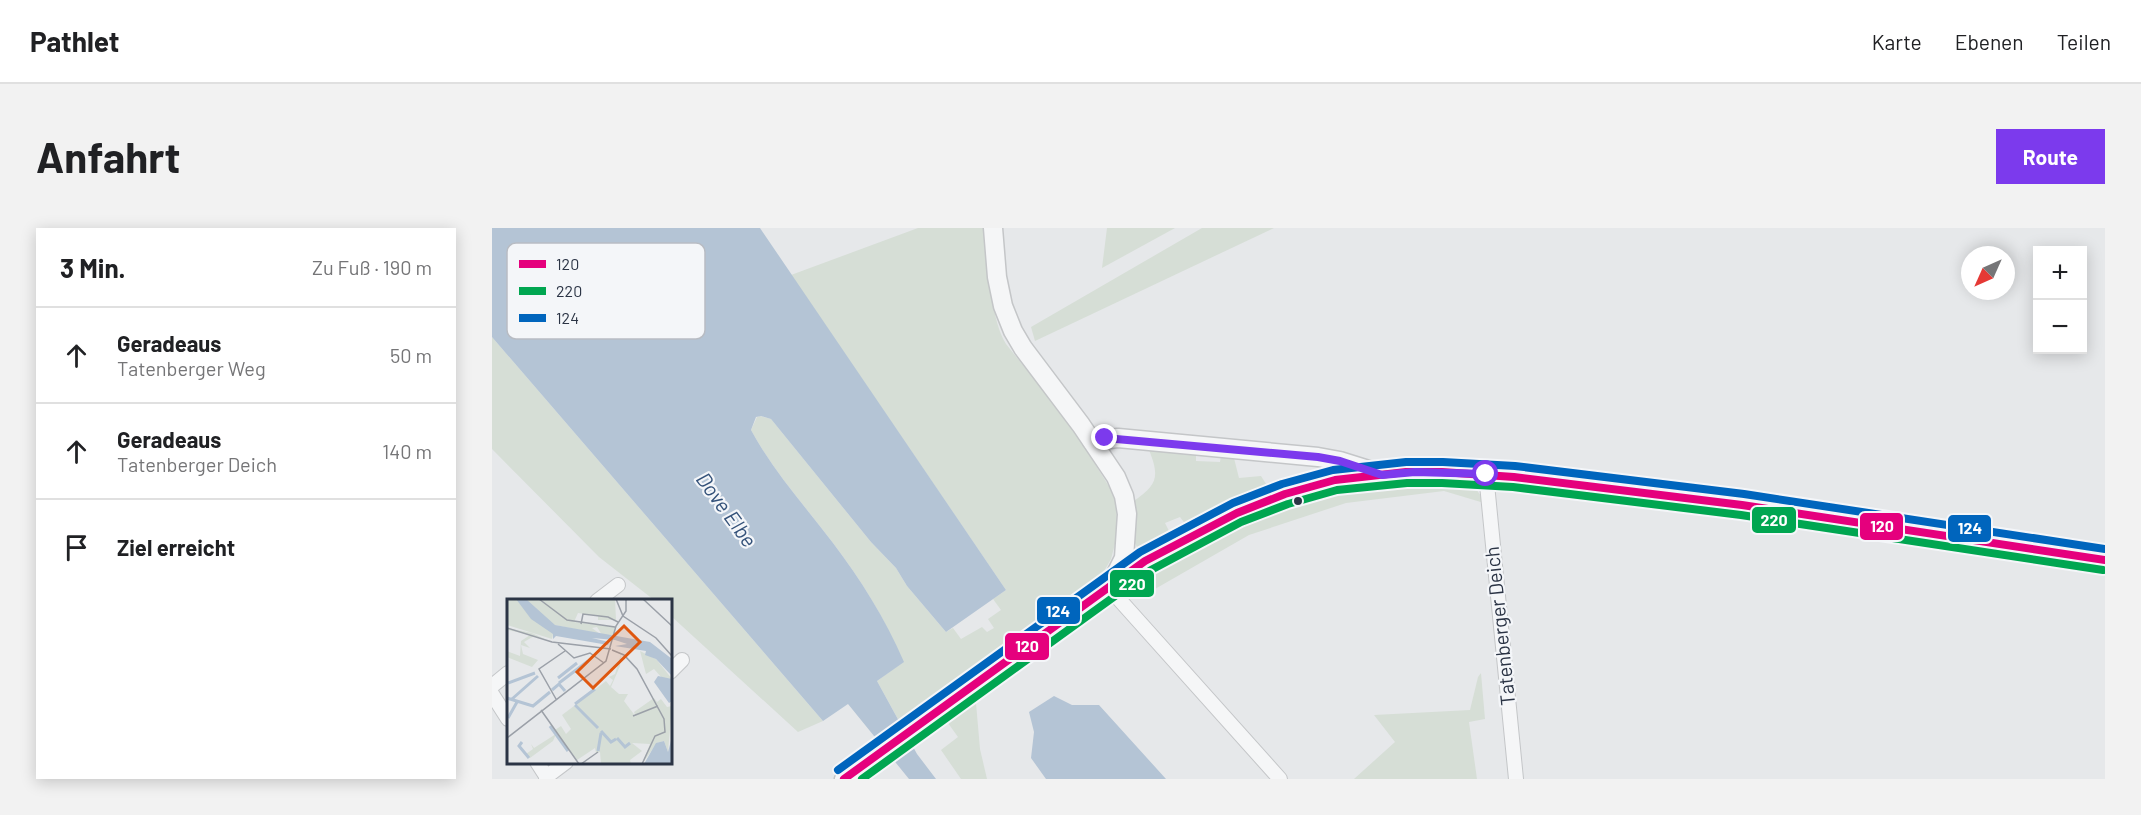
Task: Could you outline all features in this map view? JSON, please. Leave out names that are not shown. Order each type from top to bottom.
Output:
[{"type":"street","points":[[993,228],[999,287],[1003,306],[1013,331],[1092,441],[1116,477],[1124,496],[1127,514],[1124,558],[1109,588]]},
{"type":"street","points":[[1092,441],[1118,438],[1318,457],[1340,461],[1382,475]]},
{"type":"street","points":[[844,779],[1145,561],[1239,510],[1335,480],[1415,472],[1486,474],[1698,498],[2105,560]]},
{"type":"street","name":"Tatenberger Deich","points":[[1486,474],[1516,779]]},
{"type":"street","points":[[598,599],[618,585]]},
{"type":"street","points":[[1109,588],[1281,779]]},
{"type":"street","points":[[672,670],[682,660]]},
{"type":"street","points":[[492,686],[507,674]]},
{"type":"street","points":[[492,694],[507,717]]},
{"type":"street","points":[[538,764],[547,778],[564,764]]},
{"type":"shaded area","points":[[918,228],[988,228],[993,303],[1000,332],[1006,344],[1068,421],[1110,488],[1116,503],[1117,523],[1111,559],[1103,573],[1091,585],[899,721],[877,681],[903,662],[888,630],[853,571],[779,474],[751,430],[757,417],[771,419],[871,542],[896,568],[907,586],[946,632],[953,628],[961,639],[982,627],[987,632],[994,628],[988,619],[1001,610],[993,599],[1006,590],[791,275]]},
{"type":"shaded area","points":[[1107,228],[1175,228],[1102,268]]},
{"type":"shaded area","points":[[1202,228],[1274,228],[1035,341],[1031,327]]},
{"type":"shaded area","points":[[492,337],[823,721],[798,732],[672,617],[672,599],[653,599],[599,557],[492,449]]},
{"type":"shaded area","points":[[1149,450],[1196,453],[1196,461],[1220,462],[1221,456],[1234,458],[1239,478],[1261,476],[1268,487],[1186,525],[1180,517],[1165,523],[1170,533],[1140,553],[1134,541],[1134,501],[1148,490],[1154,480],[1155,467]]},
{"type":"shaded area","points":[[1450,481],[1475,488],[1484,503],[1444,491],[1346,503],[1249,535],[1155,589],[1145,577],[1238,521],[1316,496],[1396,483]]},
{"type":"shaded area","points":[[1481,673],[1485,719],[1469,722],[1477,779],[1354,779],[1395,742],[1374,715],[1470,710]]},
{"type":"shaded area","points":[[976,703],[980,749],[987,779],[961,779],[941,750],[958,737],[948,723]]},
{"type":"water","name":"Dove Elbe","points":[[492,228],[760,228],[1006,590],[946,632],[907,586],[896,568],[871,542],[771,419],[756,417],[751,430],[760,445],[779,474],[853,571],[889,630],[904,662],[877,681],[917,754],[936,779],[909,779],[848,704],[823,721],[492,337]]},
{"type":"water","points":[[1054,696],[1072,705],[1099,705],[1166,779],[1046,779],[1031,758],[1034,732],[1029,712]]},
{"type":"pier","points":[[902,720],[917,746],[893,763],[874,740]]},
{"type":"transit line","name":"124","points":[[838,770],[1140,552],[1233,503],[1282,484],[1333,470],[1406,462],[1515,466],[1744,494],[2105,549]]},
{"type":"transit line","name":"120","points":[[844,779],[1145,561],[1237,513],[1285,494],[1335,480],[1406,472],[1514,477],[1742,505],[2105,560]]},
{"type":"transit line","name":"220","points":[[862,779],[1151,570],[1241,522],[1288,504],[1337,490],[1407,483],[1513,487],[1741,515],[2103,570]]},
{"type":"route","points":[[1105,438],[1318,457],[1340,461],[1382,475],[1415,472],[1486,474]]}]
